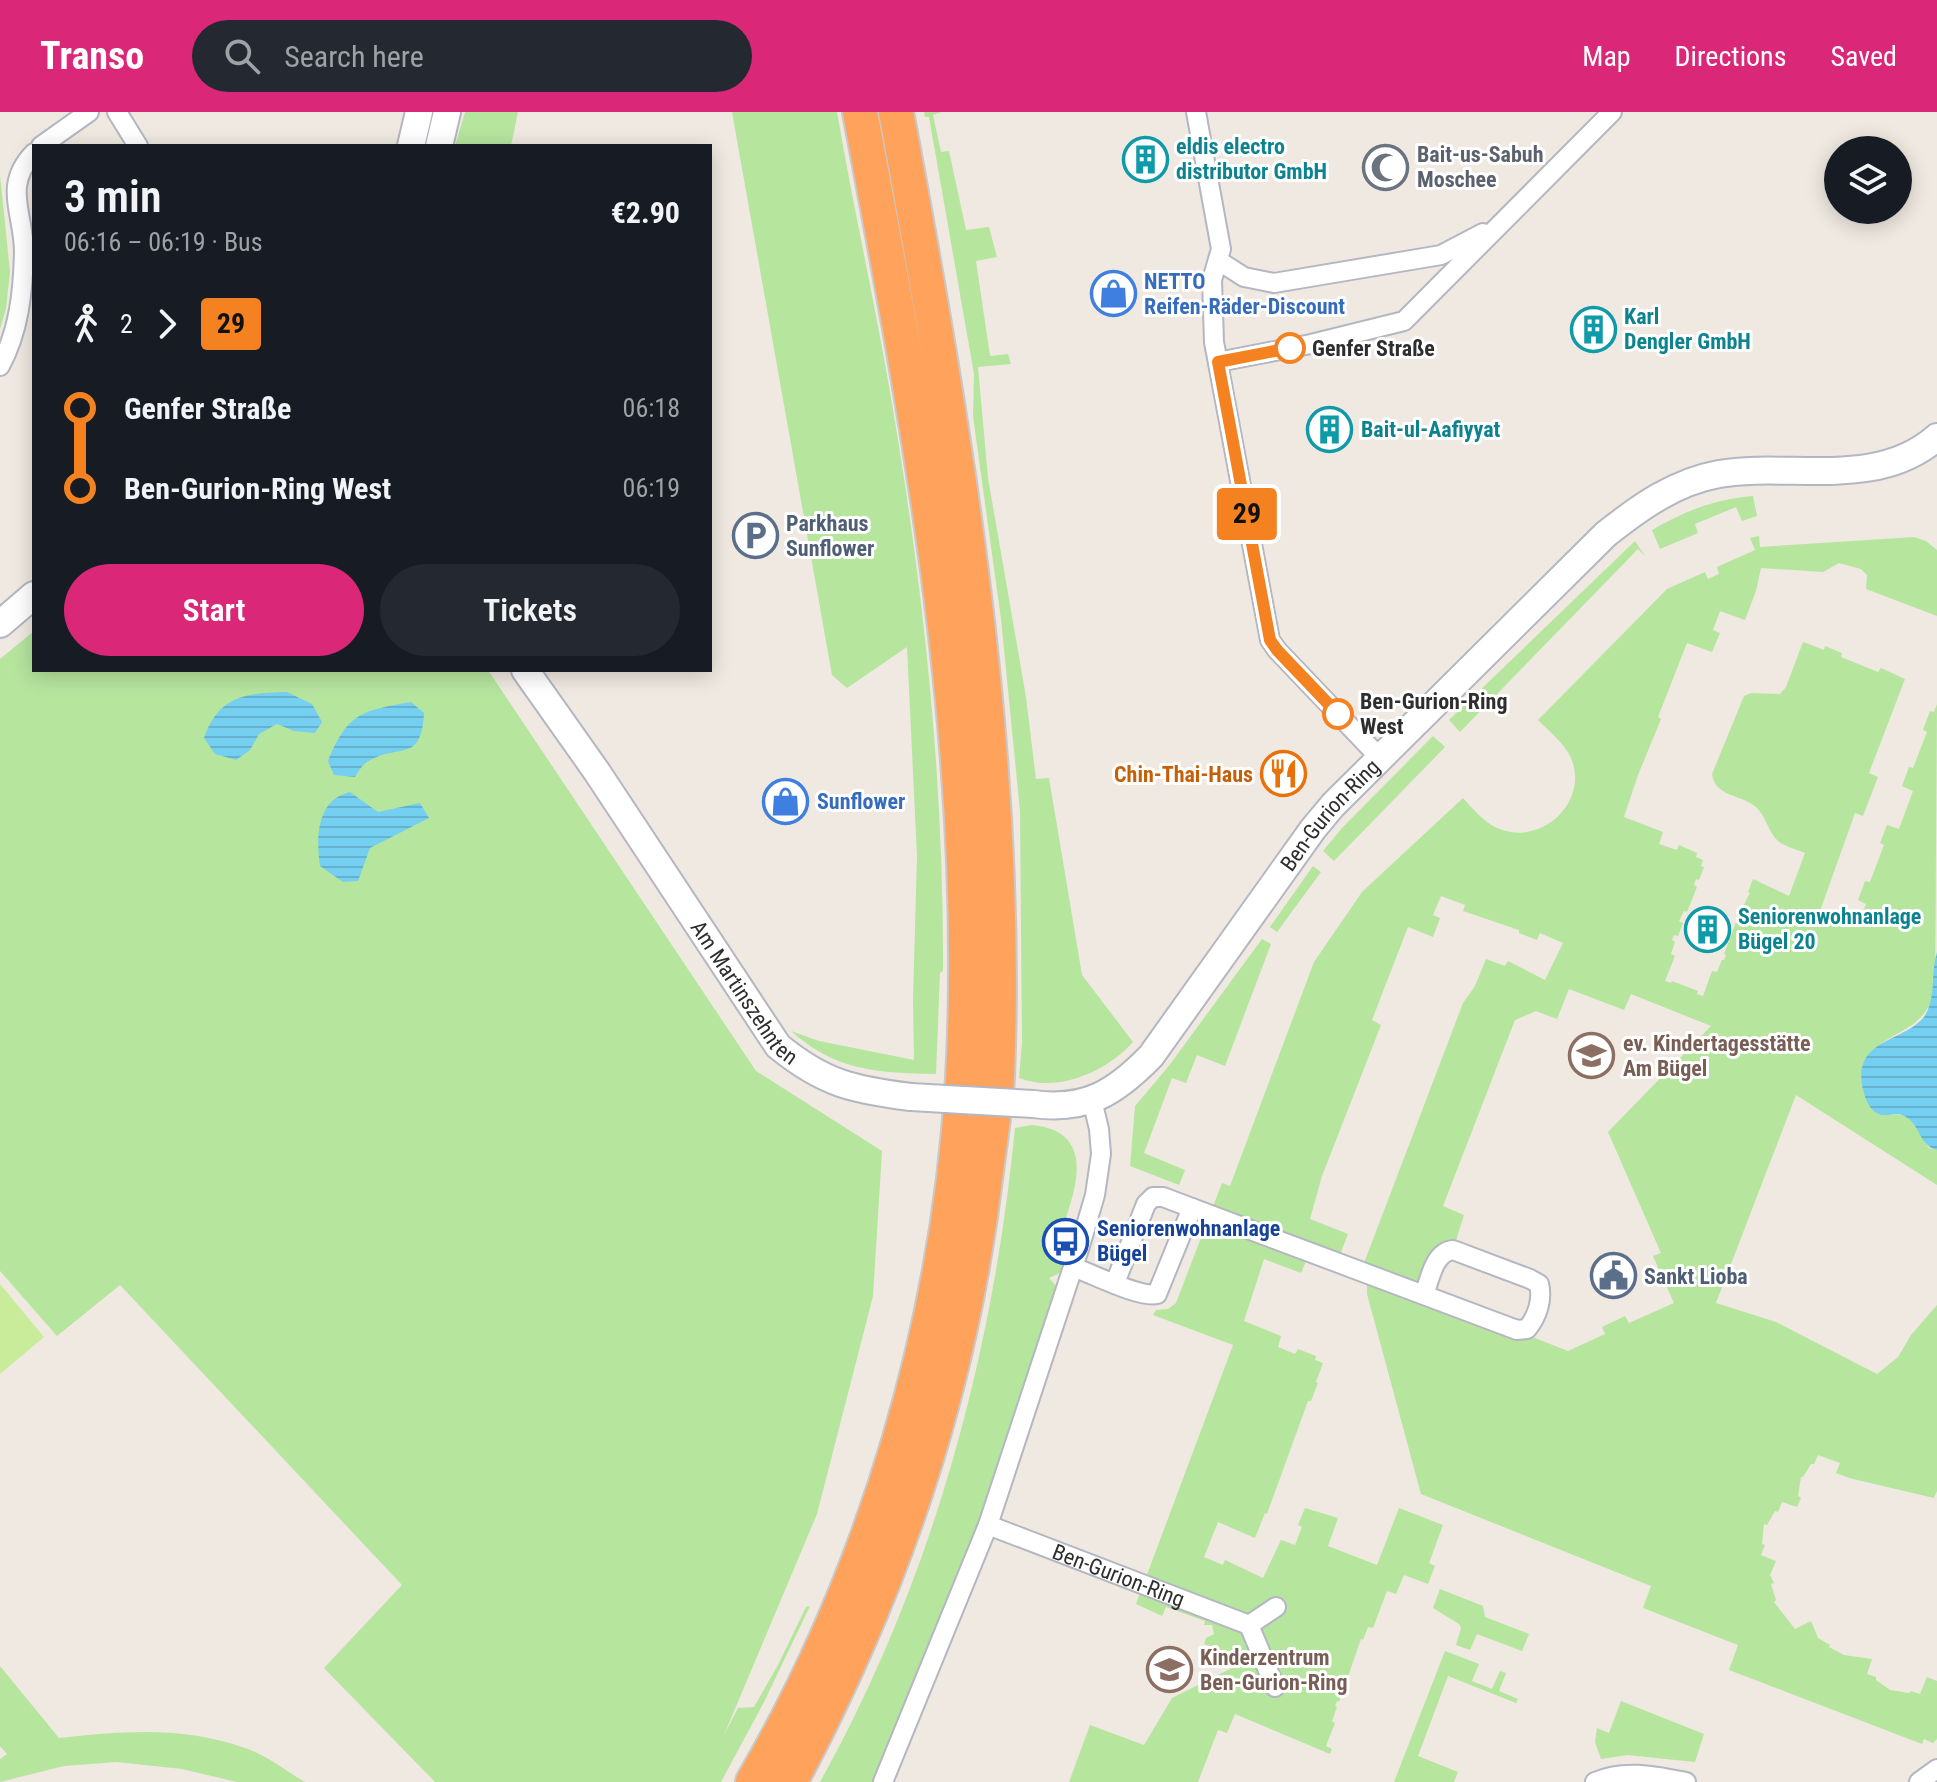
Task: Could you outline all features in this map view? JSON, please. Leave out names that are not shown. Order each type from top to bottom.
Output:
[{"type":"highway","points":[[753,1782],[816,1662],[850,1584],[884,1491],[912,1398],[947,1222],[963,1080],[966,948],[964,854],[951,683],[928,496],[860,112]]},
{"type":"highway","points":[[790,1782],[846,1674],[880,1593],[928,1459],[940,1418],[970,1277],[997,1081],[995,854],[984,685],[943,376],[896,112]]},
{"type":"street","points":[[44,144],[89,112]]},
{"type":"street","points":[[117,112],[137,144]]},
{"type":"street","points":[[411,144],[419,112]]},
{"type":"street","points":[[439,144],[447,112]]},
{"type":"street","points":[[1196,112],[1221,249],[1212,280],[1214,342],[1270,640],[1380,758]]},
{"type":"street","points":[[1218,362],[1311,344],[1404,321],[1612,112]]},
{"type":"street","points":[[0,366],[13,342],[22,287],[24,248],[16,190],[22,166],[32,155]]},
{"type":"street","points":[[1219,261],[1244,277],[1274,283],[1441,255],[1500,225]]},
{"type":"street","name":"Ben-Gurion-Ring","points":[[1092,1100],[1115,1089],[1151,1056],[1333,805],[1606,534],[1644,505],[1691,482],[1716,475],[1742,471],[1852,470],[1910,456],[1935,444]]},
{"type":"street","points":[[0,624],[32,597]]},
{"type":"street","name":"Am Martinszehnten","points":[[526,672],[597,772],[778,1046],[805,1068],[852,1088],[911,1097],[1056,1107],[1092,1100]]},
{"type":"street","points":[[883,1782],[988,1525],[1073,1267],[1095,1195],[1099,1168],[1099,1129],[1092,1100]]},
{"type":"street","points":[[1115,1283],[1146,1204],[1153,1197],[1163,1197],[1517,1330],[1527,1329],[1533,1322],[1542,1296],[1539,1284],[1530,1279],[1453,1250],[1439,1257],[1424,1295]]},
{"type":"street","points":[[1073,1267],[1150,1296],[1157,1294],[1192,1208]]},
{"type":"street","name":"Ben-Gurion-Ring","points":[[988,1525],[1249,1625]]},
{"type":"street","points":[[1275,1687],[1249,1625],[1276,1607]]},
{"type":"street","points":[[1919,1782],[1937,1769]]},
{"type":"street","points":[[1595,1782],[1622,1775],[1646,1775],[1686,1782]]},
{"type":"green space","points":[[465,112],[518,112],[511,144],[456,144]]},
{"type":"green space","points":[[732,112],[837,112],[884,357],[922,608],[940,826],[943,971],[940,973],[936,1074],[877,1071],[841,1062],[791,1031],[819,1041],[914,1060],[917,856],[907,647],[847,688],[832,675]]},
{"type":"green space","points":[[924,112],[942,112],[933,115],[941,152],[949,151],[966,230],[989,227],[997,257],[976,261],[990,356],[1008,354],[1011,364],[978,367],[988,478],[1026,697],[1036,779],[1049,778],[1082,975],[1133,1042],[1095,1071],[1065,1081],[1049,1083],[1019,1078],[1022,1042],[1020,811],[1001,619],[973,416],[974,374],[929,117],[925,117]]},
{"type":"green space","points":[[0,175],[10,272],[6,309],[0,329]]},
{"type":"green space","points":[[1753,496],[1757,516],[1742,521],[1736,507],[1695,524],[1698,533],[1660,549],[1652,530],[1701,507]]},
{"type":"green space","points":[[1759,536],[1760,547],[1914,537],[1926,541],[1937,550],[1937,616],[1866,589],[1867,575],[1861,569],[1839,563],[1823,572],[1761,568],[1745,620],[1720,611],[1713,630],[1720,633],[1712,652],[1687,643],[1624,817],[1663,832],[1659,844],[1677,850],[1679,845],[1697,853],[1696,857],[1703,860],[1701,866],[1704,867],[1694,885],[1697,887],[1687,912],[1684,911],[1679,921],[1683,923],[1678,936],[1674,935],[1672,940],[1675,942],[1671,954],[1675,956],[1665,981],[1698,991],[1697,994],[1703,996],[1712,971],[1717,972],[1724,960],[1753,879],[1789,896],[1805,853],[1779,841],[1755,806],[1721,790],[1714,781],[1712,774],[1744,696],[1751,693],[1780,694],[1786,687],[1803,642],[1824,650],[1825,646],[1842,653],[1841,657],[1878,672],[1881,668],[1905,679],[1869,773],[1878,777],[1863,816],[1855,813],[1820,911],[1858,926],[1866,904],[1858,900],[1865,881],[1870,882],[1884,845],[1880,843],[1887,825],[1899,829],[1913,791],[1902,786],[1909,767],[1913,768],[1927,732],[1923,730],[1930,711],[1934,712],[1937,704],[1935,994],[1929,1007],[1915,1023],[1870,1053],[1890,1115],[1909,1119],[1929,1148],[1937,1150],[1937,1185],[1796,1095],[1716,1303],[1776,1322],[1877,1374],[1898,1357],[1911,1335],[1937,1305],[1937,1491],[1934,1498],[1849,1478],[1836,1473],[1840,1463],[1818,1455],[1801,1477],[1798,1496],[1801,1498],[1797,1507],[1782,1502],[1778,1512],[1775,1511],[1767,1525],[1764,1524],[1762,1544],[1765,1545],[1761,1555],[1776,1561],[1770,1575],[1774,1583],[1771,1584],[1774,1602],[1795,1629],[1811,1621],[1818,1638],[1829,1647],[1844,1655],[1872,1659],[1867,1674],[1876,1677],[1890,1690],[1920,1694],[1927,1677],[1937,1681],[1937,1739],[1933,1743],[1924,1739],[1922,1744],[1729,1670],[1738,1645],[1643,1608],[1651,1586],[1421,1494],[1367,1294],[1367,1274],[1361,1271],[1463,1003],[1475,986],[1486,959],[1505,966],[1508,961],[1545,980],[1563,943],[1540,933],[1537,940],[1519,933],[1519,930],[1463,911],[1465,905],[1441,896],[1433,915],[1440,918],[1433,937],[1408,927],[1372,1020],[1381,1025],[1322,1176],[1310,1219],[1348,1234],[1337,1262],[1310,1252],[1301,1273],[1264,1259],[1244,1321],[1281,1336],[1278,1347],[1295,1354],[1298,1349],[1316,1356],[1315,1360],[1323,1363],[1318,1383],[1311,1401],[1308,1401],[1267,1514],[1255,1538],[1218,1522],[1204,1557],[1223,1565],[1225,1560],[1263,1578],[1281,1540],[1295,1545],[1305,1508],[1338,1518],[1328,1546],[1377,1565],[1399,1508],[1443,1525],[1429,1563],[1435,1566],[1428,1584],[1404,1575],[1396,1594],[1387,1591],[1373,1628],[1368,1627],[1361,1639],[1335,1706],[1332,1721],[1335,1723],[1326,1746],[1332,1749],[1330,1754],[1235,1714],[1227,1733],[1218,1730],[1198,1782],[1069,1782],[1090,1725],[1144,1745],[1172,1698],[1240,1664],[1236,1655],[1204,1644],[1206,1638],[1214,1634],[1212,1625],[1204,1625],[1205,1621],[1166,1607],[1162,1616],[1136,1604],[1233,1345],[1153,1315],[1156,1310],[1168,1309],[1176,1303],[1222,1183],[1230,1186],[1314,962],[1362,892],[1463,798],[1495,827],[1512,832],[1528,832],[1557,818],[1573,791],[1575,775],[1568,753],[1538,720],[1667,589],[1705,572],[1708,579],[1719,574],[1717,567],[1755,550],[1750,538]],"holes":[[[1569,989],[1624,1010],[1631,994],[1711,1026],[1608,1132],[1661,1253],[1653,1256],[1674,1303],[1629,1323],[1625,1316],[1602,1327],[1605,1334],[1568,1351],[1425,1295],[1453,1250],[1464,1215],[1443,1206],[1515,1020],[1536,1011],[1557,1019]]]},
{"type":"green space","points":[[1635,541],[1645,556],[1638,549],[1460,732],[1449,720]]},
{"type":"green space","points":[[32,633],[32,672],[489,672],[756,1071],[882,1151],[873,1296],[817,1514],[724,1735],[738,1708],[754,1707],[806,1607],[810,1606],[721,1782],[435,1782],[324,1668],[402,1585],[120,1285],[57,1336],[0,1271],[0,659]]},
{"type":"green space","points":[[1433,736],[1445,747],[1334,861],[1323,851]]},
{"type":"green space","points":[[1313,866],[1321,872],[1277,932],[1270,927]]},
{"type":"green space","points":[[1262,939],[1271,944],[1225,1066],[1197,1055],[1186,1083],[1172,1078],[1144,1153],[1185,1170],[1179,1185],[1130,1166],[1135,1106],[1168,1067]]},
{"type":"green space","points":[[1033,1125],[1054,1130],[1068,1140],[1075,1153],[1075,1186],[1059,1238],[1073,1267],[1049,1278],[1064,1295],[883,1782],[820,1782],[860,1706],[895,1627],[925,1547],[973,1382],[991,1298],[1015,1128]]},
{"type":"green space","points":[[0,1284],[44,1337],[0,1374]]},
{"type":"green space","points":[[1440,1589],[1483,1606],[1485,1617],[1529,1634],[1522,1651],[1477,1634],[1470,1650],[1456,1645],[1461,1628],[1459,1624],[1433,1608]]},
{"type":"green space","points":[[1445,1651],[1479,1664],[1472,1681],[1492,1689],[1500,1671],[1506,1673],[1499,1691],[1518,1699],[1516,1703],[1448,1676],[1418,1756],[1458,1772],[1454,1782],[1394,1782]]},
{"type":"green space","points":[[0,1666],[59,1738],[129,1732],[199,1736],[253,1751],[305,1782],[237,1782],[182,1769],[116,1762],[64,1766],[0,1782],[0,1759],[7,1754],[0,1746]]},
{"type":"green space","points":[[1621,1701],[1704,1734],[1695,1762],[1627,1755],[1601,1759],[1595,1742],[1597,1728],[1609,1733]]},
{"type":"water","points":[[287,692],[312,704],[322,722],[315,733],[294,731],[277,724],[259,734],[250,750],[236,760],[215,754],[204,738],[210,724],[226,705],[247,696]]},
{"type":"water","points":[[411,702],[424,713],[422,729],[413,746],[367,762],[355,777],[334,775],[328,761],[350,723],[368,712]]},
{"type":"water","points":[[350,792],[378,812],[420,803],[429,818],[370,848],[358,881],[343,882],[320,866],[318,844],[321,822],[330,803]]},
{"type":"water","points":[[1937,952],[1937,1150],[1926,1144],[1914,1124],[1904,1116],[1882,1115],[1872,1109],[1862,1085],[1862,1070],[1873,1050],[1924,1017],[1931,1002]]},
{"type":"bus line","name":"29","points":[[1290,348],[1218,362],[1270,640],[1338,714]]},
{"type":"place","name":"eldis electro distributor GmbH","points":[[1145,159]]},
{"type":"place","name":"Bait-us-Sabuh Moschee","points":[[1386,167]]},
{"type":"place","name":"NETTO Reifen-Räder-Discount","points":[[1113,294]]},
{"type":"place","name":"Karl Dengler GmbH","points":[[1593,329]]},
{"type":"place","name":"Genfer Straße","points":[[1290,348]]},
{"type":"place","name":"Bait-ul-Aafiyyat","points":[[1330,429]]},
{"type":"place","name":"Parkhaus Sunflower","points":[[755,536]]},
{"type":"place","name":"Ben-Gurion-Ring West","points":[[1338,714]]},
{"type":"place","name":"Chin-Thai-Haus","points":[[1284,774]]},
{"type":"place","name":"Sunflower","points":[[786,801]]},
{"type":"place","name":"Seniorenwohnanlage Bügel 20","points":[[1707,929]]},
{"type":"place","name":"ev. Kindertagesstätte Am Bügel","points":[[1592,1056]]},
{"type":"place","name":"Seniorenwohnanlage Bügel","points":[[1066,1241]]},
{"type":"place","name":"Sankt Lioba","points":[[1613,1276]]},
{"type":"place","name":"Kinderzentrum Ben-Gurion-Ring","points":[[1169,1670]]}]
